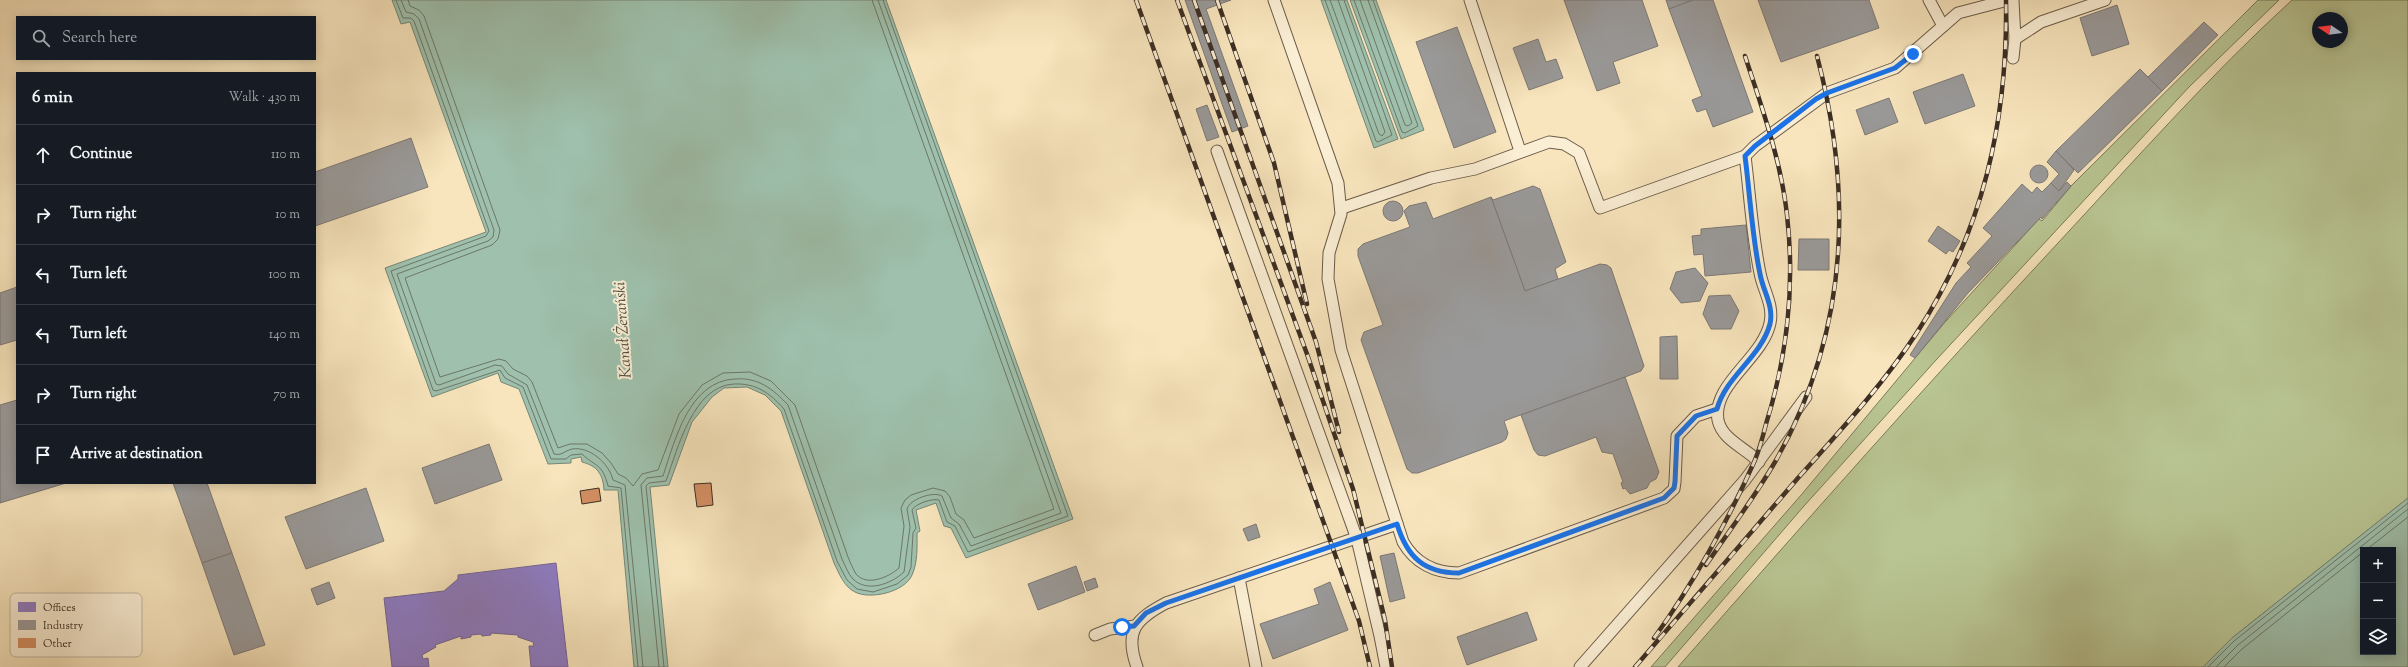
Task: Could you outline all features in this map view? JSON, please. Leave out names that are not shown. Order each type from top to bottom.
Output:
[{"type":"lane","points":[[1274,0],[1328,150],[1338,183],[1342,208],[1329,253],[1328,280],[1341,350],[1397,524],[1409,553],[1434,570],[1459,573],[1664,498],[1674,488],[1677,436],[1696,416],[1717,409]]},
{"type":"lane","points":[[1470,0],[1520,151]]},
{"type":"lane","points":[[1929,0],[1943,26]]},
{"type":"lane","points":[[1342,208],[1431,178],[1474,169],[1520,151],[1549,142],[1564,144],[1579,153],[1600,208],[1745,156],[1755,146],[1816,99],[1827,93],[1895,68],[1958,13],[2008,0]]},
{"type":"lane","points":[[2012,0],[2015,39],[2013,58]]},
{"type":"lane","points":[[2015,39],[2041,22],[2105,0]]},
{"type":"lane","points":[[1217,151],[1357,539],[1386,667]]},
{"type":"lane","points":[[1745,156],[1760,275],[1770,304],[1770,323],[1756,350],[1721,395],[1717,409],[1722,432],[1759,462]]},
{"type":"lane","points":[[1580,667],[1759,462],[1806,398]]},
{"type":"lane","points":[[1137,667],[1132,639],[1134,626],[1146,613],[1166,603],[1357,539],[1397,524]]},
{"type":"lane","points":[[1239,578],[1256,667]]},
{"type":"lane","points":[[1095,635],[1110,629],[1134,626]]},
{"type":"shaded area","points":[[2258,0],[2279,0],[2189,87],[1937,359],[1804,506],[1665,667],[1651,667],[1802,494],[1946,321],[2039,219],[2042,221],[2072,185]]},
{"type":"shaded area","points":[[2292,0],[2408,0],[2408,498],[2232,638],[2203,667],[1678,667],[1866,454],[2010,295],[2231,58]]},
{"type":"water","name":"Kanał Żerański","points":[[392,0],[886,0],[1073,519],[966,558],[951,528],[944,526],[936,503],[916,510],[920,531],[917,533],[917,554],[915,565],[912,575],[908,581],[895,590],[878,595],[861,594],[855,592],[845,583],[834,563],[781,411],[765,395],[747,387],[724,388],[712,397],[692,422],[669,485],[650,487],[668,667],[634,667],[618,490],[604,490],[599,472],[592,466],[582,462],[581,457],[571,459],[571,463],[548,464],[519,389],[501,382],[498,373],[432,397],[385,268],[486,232],[410,22],[401,24]]},
{"type":"water","points":[[1321,0],[1347,0],[1398,139],[1374,148]]},
{"type":"water","points":[[1350,0],[1376,0],[1424,130],[1401,139]]},
{"type":"water","points":[[2408,498],[2408,667],[2203,667],[2232,638]]},
{"type":"building: Offices","points":[[556,563],[568,667],[531,667],[529,646],[534,646],[533,642],[518,637],[518,635],[491,633],[491,635],[482,636],[481,634],[471,635],[471,637],[461,639],[461,636],[435,645],[436,647],[422,655],[423,659],[428,658],[429,667],[392,667],[384,598],[444,591],[458,579],[458,575]]},
{"type":"building: Industry","points":[[1185,0],[1231,0],[1206,9],[1248,126],[1232,132]]},
{"type":"building: Industry","points":[[1564,0],[1642,0],[1658,46],[1613,62],[1620,83],[1597,91]]},
{"type":"building: Industry","points":[[1666,0],[1693,0],[1669,9]]},
{"type":"building: Industry","points":[[1693,0],[1713,0],[1753,112],[1713,127],[1706,109],[1697,112],[1692,100],[1702,96],[1669,9]]},
{"type":"building: Industry","points":[[1758,0],[1869,0],[1879,28],[1781,62]]},
{"type":"building: Industry","points":[[2117,5],[2129,44],[2092,56],[2080,18]]},
{"type":"building: Industry","points":[[2204,22],[2218,35],[2162,91],[2148,77]]},
{"type":"building: Industry","points":[[1457,27],[1496,132],[1454,148],[1416,42]]},
{"type":"building: Industry","points":[[1538,39],[1546,62],[1556,59],[1563,78],[1529,90],[1513,48]]},
{"type":"building: Industry","points":[[2140,69],[2162,91],[2078,173],[2056,151]]},
{"type":"building: Industry","points":[[1963,74],[1975,106],[1925,124],[1913,92]]},
{"type":"building: Industry","points":[[1889,98],[1898,122],[1865,135],[1856,110]]},
{"type":"building: Industry","points":[[1207,105],[1219,137],[1207,141],[1196,109]]},
{"type":"building: Industry","points":[[411,138],[428,187],[316,226],[316,172]]},
{"type":"building: Industry","points":[[2056,151],[2074,170],[2059,191],[2051,183],[2059,174],[2047,162]]},
{"type":"building: Industry","points":[[2039,165],[2045,168],[2048,174],[2045,180],[2039,183],[2033,180],[2030,174],[2033,168]]},
{"type":"building: Industry","points":[[2067,182],[2071,186],[2042,219],[2041,217],[1968,293],[1915,358],[1910,355],[1956,283],[1971,267],[1967,263],[1992,236],[1983,228],[2022,184],[2032,193],[2037,187],[2042,192],[2051,183],[2059,191]]},
{"type":"building: Industry","points":[[1533,186],[1540,189],[1566,262],[1555,269],[1558,279],[1525,291],[1491,197],[1493,200]]},
{"type":"building: Industry","points":[[1491,197],[1525,291],[1600,264],[1607,265],[1611,268],[1644,366],[1641,371],[1504,421],[1508,433],[1506,439],[1502,442],[1418,473],[1412,473],[1407,469],[1361,340],[1364,332],[1383,325],[1358,256],[1358,249],[1363,244],[1410,227],[1404,211],[1409,206],[1426,202],[1433,219]]},
{"type":"building: Industry","points":[[1393,201],[1400,204],[1403,211],[1400,218],[1393,221],[1386,218],[1383,211],[1386,204]]},
{"type":"building: Industry","points":[[1746,225],[1751,272],[1705,276],[1703,254],[1694,255],[1692,236],[1701,235],[1701,229]]},
{"type":"building: Industry","points":[[1938,226],[1960,241],[1953,252],[1949,250],[1946,254],[1928,241]]},
{"type":"building: Industry","points":[[1799,239],[1829,239],[1829,270],[1798,270]]},
{"type":"building: Industry","points":[[1695,268],[1708,283],[1700,301],[1681,303],[1670,289],[1676,272]]},
{"type":"building: Industry","points":[[16,287],[16,340],[0,345],[0,293]]},
{"type":"building: Industry","points":[[1730,295],[1739,311],[1731,329],[1711,329],[1703,314],[1709,296]]},
{"type":"building: Industry","points":[[1677,336],[1678,379],[1660,379],[1660,337]]},
{"type":"building: Industry","points":[[1625,377],[1659,472],[1656,479],[1650,482],[1647,488],[1630,494],[1625,488],[1623,489],[1621,483],[1623,482],[1613,454],[1602,452],[1596,437],[1545,456],[1538,455],[1534,450],[1521,415]]},
{"type":"building: Industry","points":[[16,400],[16,484],[63,484],[0,503],[0,405]]},
{"type":"building: Industry","points":[[489,444],[502,480],[435,504],[422,468]]},
{"type":"building: Industry","points":[[173,484],[207,484],[232,553],[202,563]]},
{"type":"building: Industry","points":[[366,488],[384,541],[306,569],[285,517]]},
{"type":"building: Industry","points":[[1256,524],[1260,537],[1248,541],[1243,529]]},
{"type":"building: Industry","points":[[232,553],[265,645],[234,655],[202,563]]},
{"type":"building: Industry","points":[[1394,553],[1405,598],[1390,602],[1380,556]]},
{"type":"building: Industry","points":[[1076,566],[1085,592],[1038,610],[1028,584]]},
{"type":"building: Industry","points":[[1095,578],[1098,587],[1087,591],[1084,582]]},
{"type":"building: Industry","points":[[329,582],[335,598],[317,605],[311,589]]},
{"type":"building: Industry","points":[[1330,582],[1348,630],[1273,659],[1260,624],[1319,604],[1314,589]]},
{"type":"building: Industry","points":[[1527,612],[1537,640],[1467,665],[1457,637]]},
{"type":"building: Other","points":[[711,483],[713,505],[697,507],[694,484]]},
{"type":"building: Other","points":[[599,488],[601,501],[582,504],[580,491]]},
{"type":"railway","points":[[1136,0],[1359,621],[1370,667]]},
{"type":"railway","points":[[1177,0],[1307,354],[1353,489],[1385,620],[1392,667]]},
{"type":"railway","points":[[1194,0],[1316,342],[1339,432]]},
{"type":"railway","points":[[1217,0],[1274,163],[1307,304]]},
{"type":"railway","points":[[1635,667],[1875,390],[1916,334],[1939,295],[1959,256],[1987,174],[1996,132],[2002,89],[2006,0]]},
{"type":"railway","points":[[1654,638],[1682,597],[1709,552],[1722,529],[1755,460],[1773,399],[1784,347],[1790,268],[1787,215],[1776,154],[1745,56]]},
{"type":"railway","points":[[1706,565],[1767,475],[1799,414],[1818,364],[1830,314],[1837,264],[1839,212],[1836,160],[1829,108],[1817,56]]},
{"type":"route","points":[[1122,627],[1134,626],[1146,613],[1166,603],[1333,548],[1397,524],[1402,542],[1409,553],[1419,561],[1434,570],[1446,573],[1459,573],[1664,498],[1674,488],[1677,436],[1686,424],[1696,416],[1717,409],[1721,395],[1756,350],[1765,336],[1770,323],[1770,304],[1760,275],[1745,156],[1755,146],[1816,99],[1827,93],[1895,68],[1913,54]]}]
